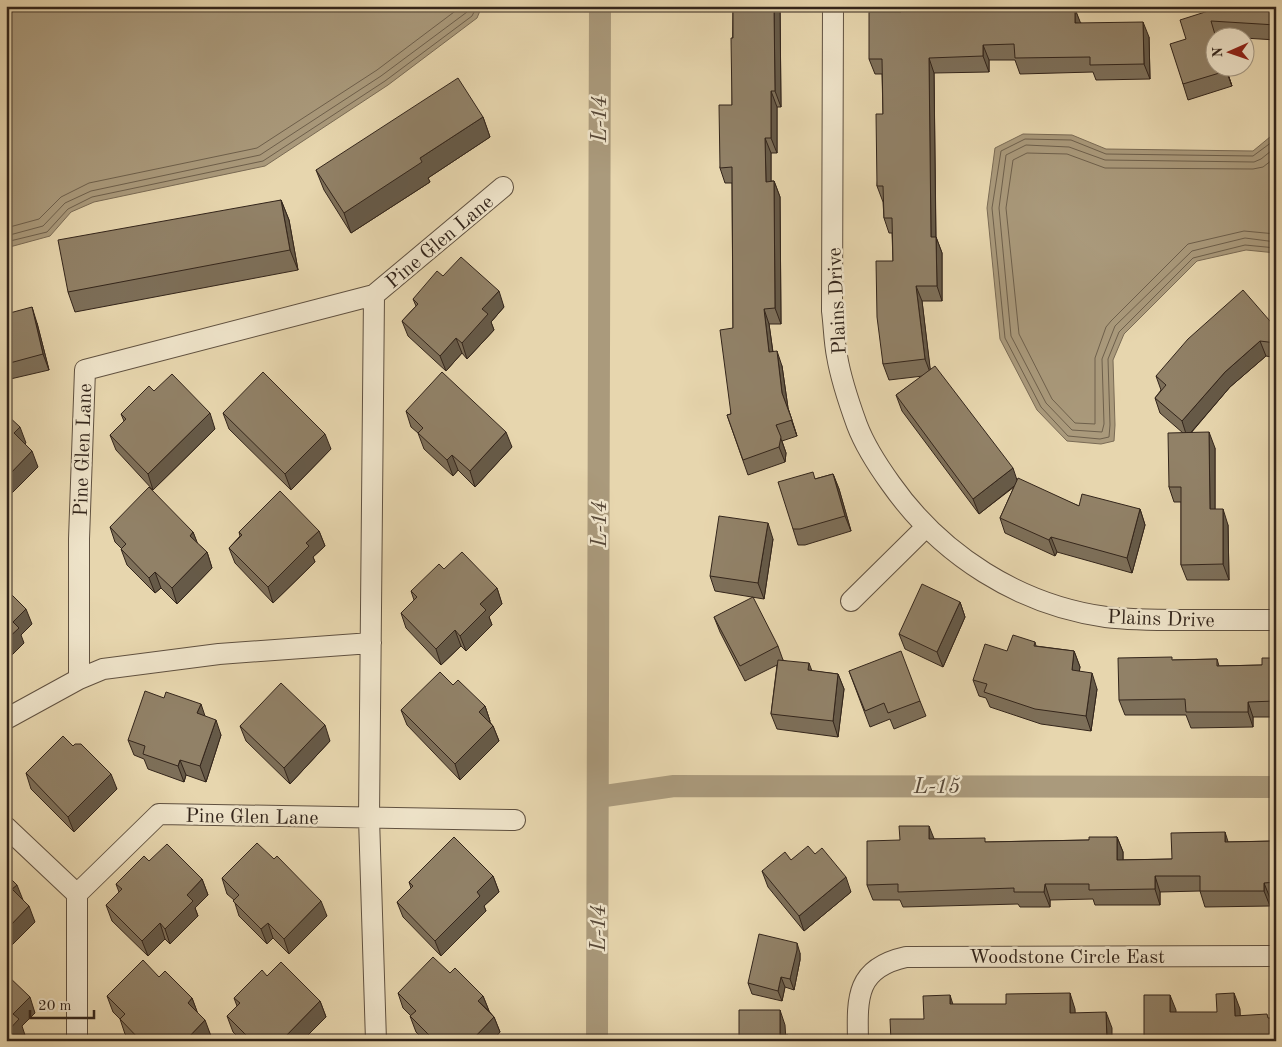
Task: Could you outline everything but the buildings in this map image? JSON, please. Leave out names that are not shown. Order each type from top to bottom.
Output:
[{"type":"street","name":"Plains Drive","points":[[833,6],[832,311],[837,355],[843,385],[858,427],[878,466],[904,503],[944,544],[980,570],[1019,592],[1061,607],[1104,617],[1134,620],[1276,620]]},
{"type":"street","name":"Pine Glen Lane","points":[[78,679],[78,539],[85,370],[374,295],[503,187]]},
{"type":"street","name":"Pine Glen Lane","points":[[374,295],[369,818],[376,1041]]},
{"type":"street","points":[[851,601],[926,527]]},
{"type":"street","points":[[6,718],[78,679],[103,669],[200,656],[371,643]]},
{"type":"street","name":"Pine Glen Lane","points":[[77,894],[159,814],[515,820]]},
{"type":"street","points":[[6,827],[77,894],[77,1041]]},
{"type":"street","name":"Woodstone Circle East","points":[[858,1041],[857,1010],[859,995],[866,981],[876,969],[891,960],[906,957],[1276,956]]},
{"type":"water","points":[[13,6],[482,6],[477,18],[388,85],[265,166],[94,202],[71,212],[50,236],[6,248],[6,10]]},
{"type":"water","points":[[1276,132],[1276,253],[1246,250],[1197,261],[1124,334],[1113,360],[1114,441],[1101,444],[1067,441],[1037,410],[1000,339],[987,208],[995,148],[1023,134],[1072,135],[1106,149],[1253,151]]},
{"type":"waterway","name":"L-14","points":[[597,1041],[600,6]]},
{"type":"waterway","name":"L-15","points":[[598,797],[674,786],[1276,787]]}]
